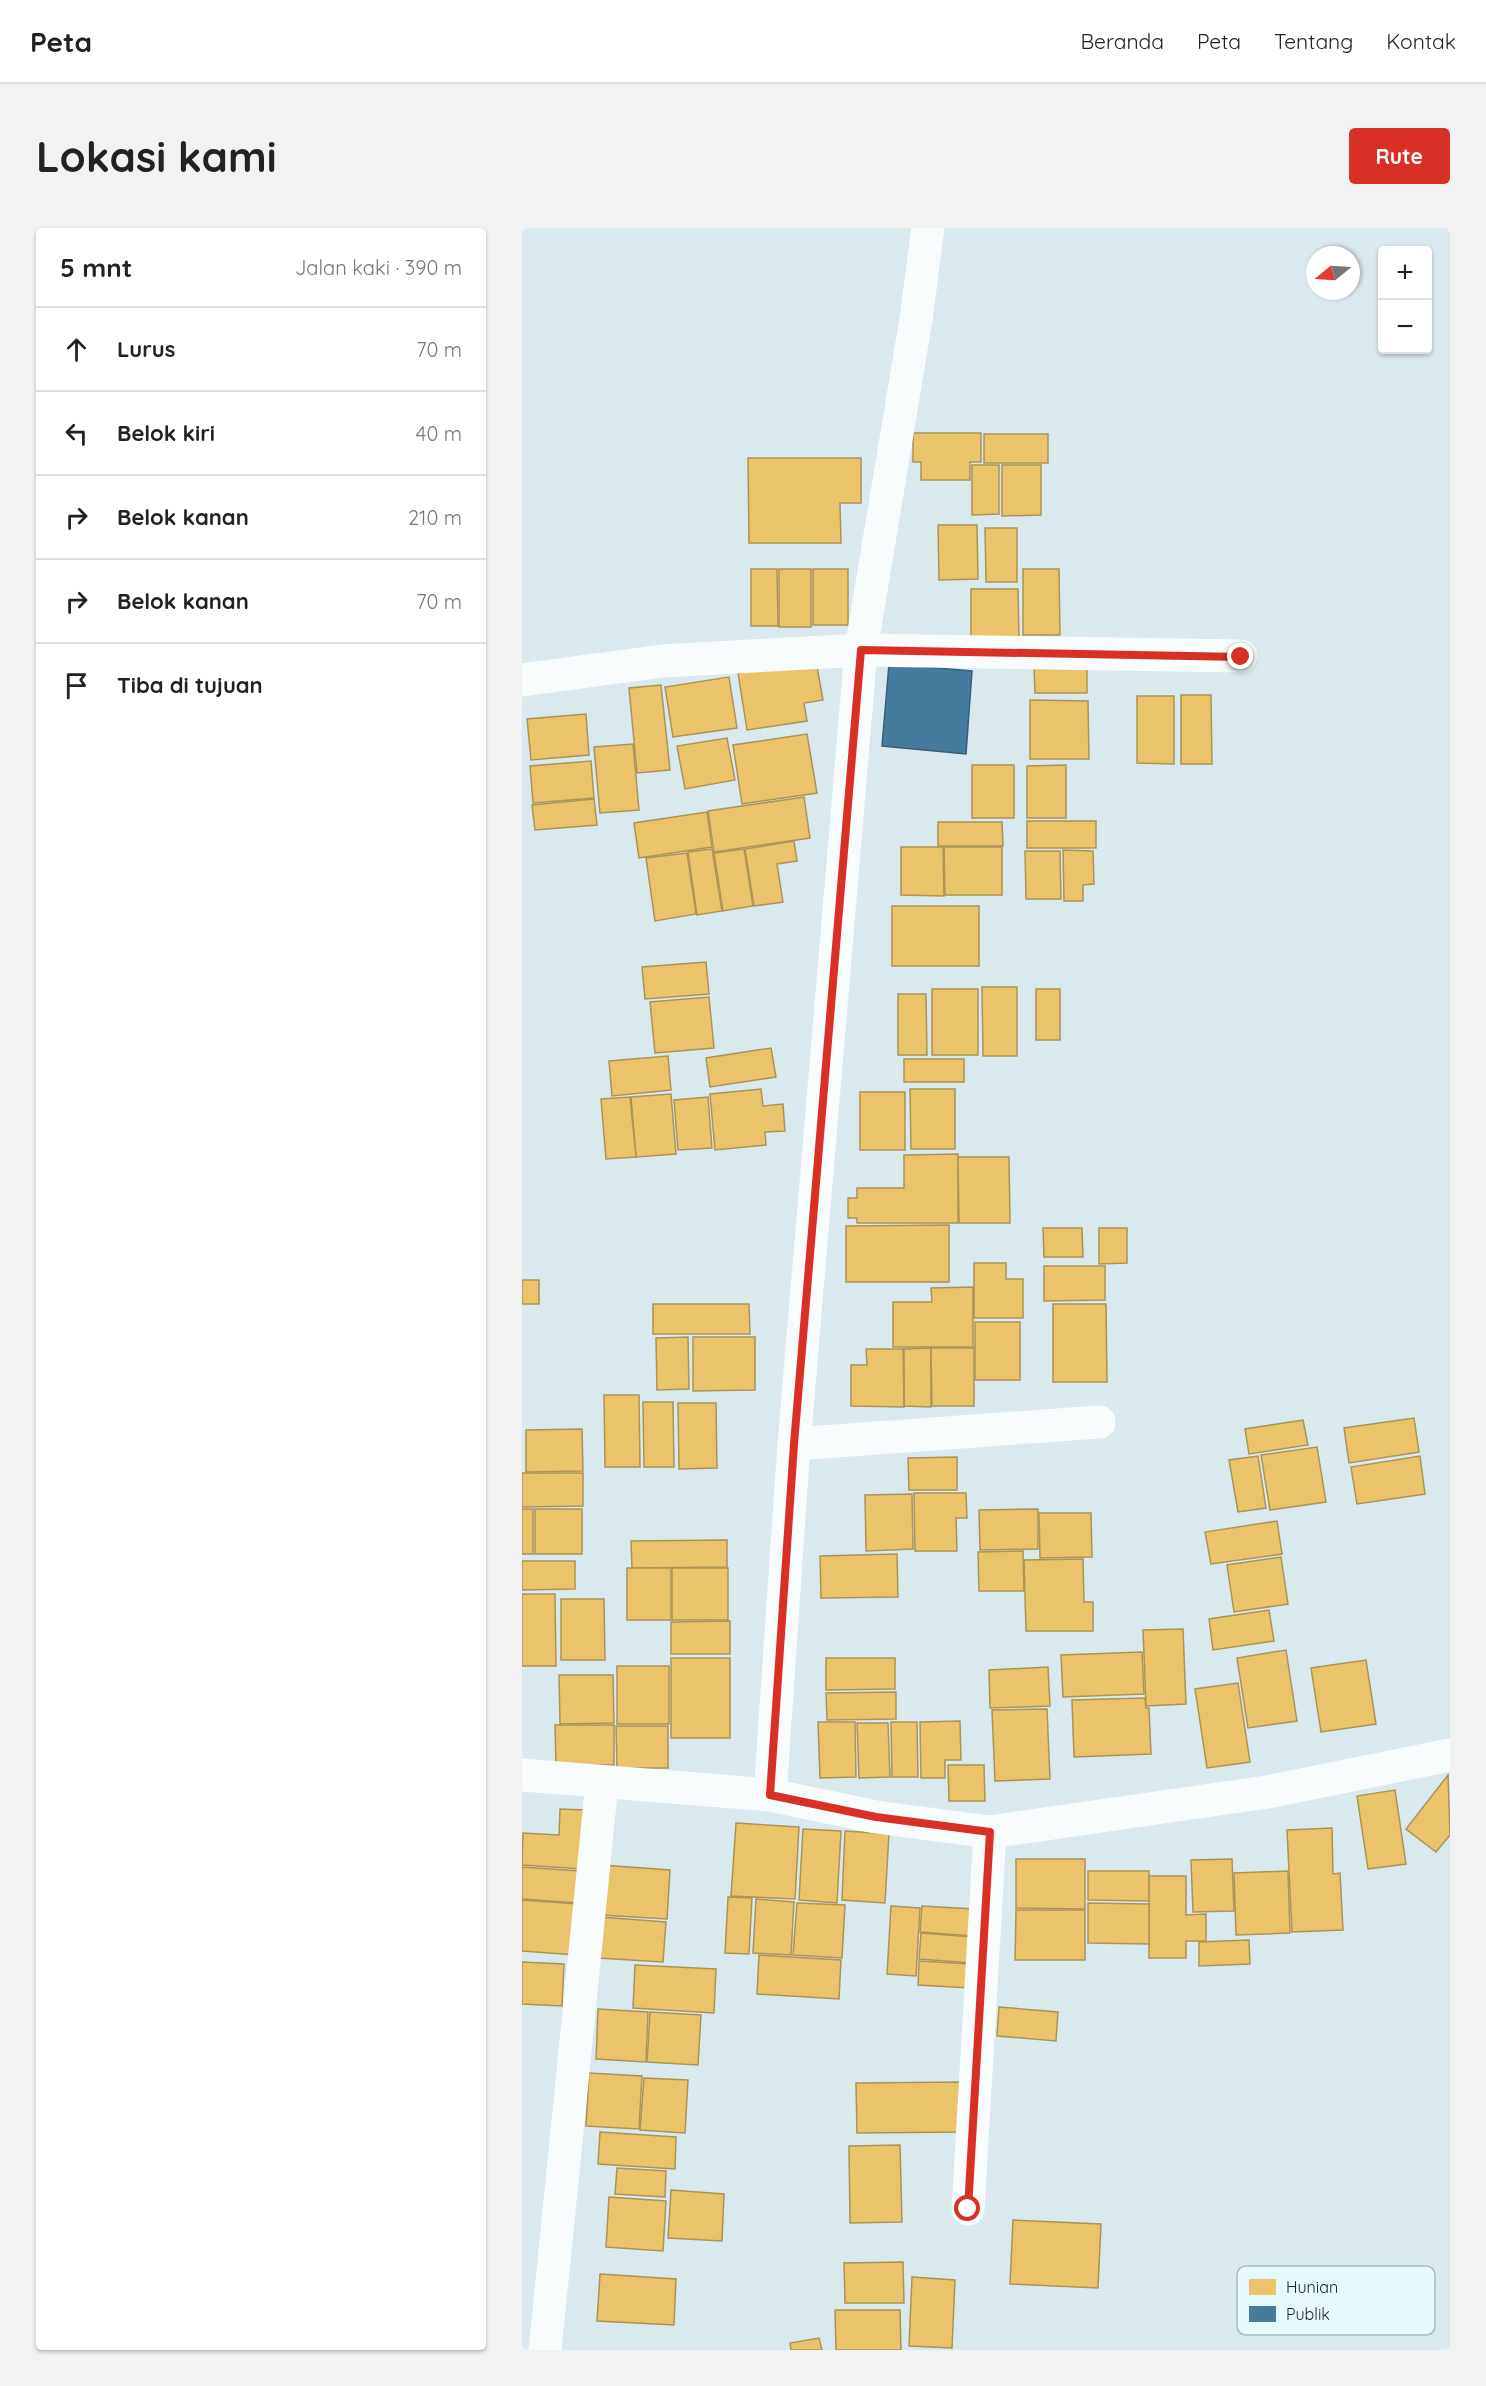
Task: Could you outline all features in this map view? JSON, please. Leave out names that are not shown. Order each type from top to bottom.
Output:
[{"type":"street","points":[[770,1795],[794,1444],[861,650],[916,319],[928,228]]},
{"type":"street","points":[[522,680],[663,661],[861,650],[1241,657]]},
{"type":"street","points":[[794,1444],[1099,1422]]},
{"type":"street","points":[[522,1775],[770,1795],[876,1817],[990,1832],[1267,1792],[1450,1755]]},
{"type":"street","points":[[545,2350],[602,1783]]},
{"type":"street","points":[[968,2209],[990,1832]]},
{"type":"building: Hunian","points":[[913,433],[981,433],[981,462],[970,462],[970,480],[921,480],[921,462],[913,462]]},
{"type":"building: Hunian","points":[[984,434],[1048,434],[1048,463],[984,463]]},
{"type":"building: Hunian","points":[[748,458],[861,458],[861,503],[840,503],[841,543],[749,543]]},
{"type":"building: Hunian","points":[[972,465],[999,465],[999,514],[972,515]]},
{"type":"building: Hunian","points":[[1002,465],[1041,465],[1041,515],[1002,516]]},
{"type":"building: Hunian","points":[[938,525],[977,525],[978,579],[939,580]]},
{"type":"building: Hunian","points":[[985,528],[1017,528],[1017,582],[986,582]]},
{"type":"building: Hunian","points":[[751,569],[777,569],[778,626],[751,626]]},
{"type":"building: Hunian","points":[[779,569],[811,569],[811,627],[779,627]]},
{"type":"building: Hunian","points":[[813,569],[848,569],[848,625],[813,625]]},
{"type":"building: Hunian","points":[[1023,569],[1059,569],[1060,635],[1023,635]]},
{"type":"building: Hunian","points":[[971,589],[1018,589],[1019,638],[971,638]]},
{"type":"building: Hunian","points":[[816,661],[823,700],[804,703],[807,721],[747,730],[738,673]]},
{"type":"building: Hunian","points":[[1034,667],[1087,667],[1087,693],[1035,693]]},
{"type":"building: Hunian","points":[[729,677],[737,728],[673,737],[665,687]]},
{"type":"building: Hunian","points":[[661,685],[670,770],[637,773],[629,688]]},
{"type":"building: Hunian","points":[[1181,695],[1211,695],[1212,764],[1181,764]]},
{"type":"building: Hunian","points":[[1137,696],[1174,696],[1174,764],[1137,763]]},
{"type":"building: Hunian","points":[[1030,700],[1088,701],[1089,759],[1030,759]]},
{"type":"building: Hunian","points":[[586,714],[589,755],[531,760],[527,719]]},
{"type":"building: Hunian","points":[[807,734],[817,793],[742,804],[733,745]]},
{"type":"building: Hunian","points":[[727,738],[735,780],[685,789],[677,746]]},
{"type":"building: Hunian","points":[[633,744],[639,810],[600,813],[594,747]]},
{"type":"building: Hunian","points":[[591,761],[594,798],[533,803],[530,766]]},
{"type":"building: Hunian","points":[[972,765],[1014,765],[1014,818],[972,818]]},
{"type":"building: Hunian","points":[[1066,765],[1066,818],[1027,818],[1027,766]]},
{"type":"building: Hunian","points":[[804,797],[810,838],[714,852],[708,811]]},
{"type":"building: Hunian","points":[[594,799],[597,825],[535,830],[532,805]]},
{"type":"building: Hunian","points":[[707,812],[712,847],[639,858],[634,823]]},
{"type":"building: Hunian","points":[[1027,821],[1096,821],[1096,848],[1027,848]]},
{"type":"building: Hunian","points":[[938,822],[1002,822],[1003,846],[938,846]]},
{"type":"building: Hunian","points":[[794,841],[797,861],[777,864],[783,902],[754,906],[745,849]]},
{"type":"building: Hunian","points":[[901,847],[943,847],[944,896],[901,895]]},
{"type":"building: Hunian","points":[[944,847],[1002,847],[1002,895],[945,895]]},
{"type":"building: Hunian","points":[[712,849],[722,911],[697,915],[688,852]]},
{"type":"building: Hunian","points":[[744,849],[753,906],[723,911],[714,853]]},
{"type":"building: Hunian","points":[[1063,850],[1093,851],[1094,884],[1083,885],[1083,901],[1064,901]]},
{"type":"building: Hunian","points":[[1025,851],[1060,851],[1061,899],[1026,899]]},
{"type":"building: Hunian","points":[[687,853],[696,914],[655,921],[646,858]]},
{"type":"building: Hunian","points":[[892,906],[979,906],[979,966],[892,966]]},
{"type":"building: Hunian","points":[[706,962],[709,994],[645,999],[642,967]]},
{"type":"building: Hunian","points":[[982,987],[1017,987],[1017,1056],[983,1056]]},
{"type":"building: Hunian","points":[[932,989],[978,989],[978,1055],[932,1055]]},
{"type":"building: Hunian","points":[[1036,989],[1060,989],[1060,1040],[1036,1040]]},
{"type":"building: Hunian","points":[[898,994],[926,994],[927,1055],[898,1055]]},
{"type":"building: Hunian","points":[[709,997],[714,1048],[655,1053],[650,1002]]},
{"type":"building: Hunian","points":[[771,1048],[776,1077],[710,1087],[706,1058]]},
{"type":"building: Hunian","points":[[668,1056],[671,1090],[612,1096],[609,1061]]},
{"type":"building: Hunian","points":[[904,1059],[964,1059],[964,1082],[904,1082]]},
{"type":"building: Hunian","points":[[761,1089],[763,1106],[783,1104],[785,1131],[765,1132],[766,1145],[715,1150],[710,1094]]},
{"type":"building: Hunian","points":[[910,1089],[955,1089],[955,1149],[911,1149]]},
{"type":"building: Hunian","points":[[860,1092],[905,1092],[905,1150],[860,1150]]},
{"type":"building: Hunian","points":[[671,1094],[676,1154],[636,1157],[631,1097]]},
{"type":"building: Hunian","points":[[630,1097],[636,1157],[606,1159],[601,1099]]},
{"type":"building: Hunian","points":[[708,1097],[712,1148],[678,1150],[674,1100]]},
{"type":"building: Hunian","points":[[958,1154],[958,1223],[857,1223],[857,1218],[848,1218],[848,1198],[857,1198],[857,1188],[904,1188],[904,1155]]},
{"type":"building: Hunian","points":[[958,1157],[1009,1157],[1010,1223],[959,1223]]},
{"type":"building: Hunian","points":[[949,1225],[949,1282],[846,1282],[846,1226]]},
{"type":"building: Hunian","points":[[1043,1228],[1082,1228],[1083,1257],[1044,1257]]},
{"type":"building: Hunian","points":[[1099,1228],[1127,1228],[1127,1263],[1099,1264]]},
{"type":"building: Hunian","points":[[974,1263],[1006,1263],[1006,1279],[1023,1279],[1023,1318],[974,1318]]},
{"type":"building: Hunian","points":[[1044,1266],[1105,1266],[1105,1300],[1044,1301]]},
{"type":"building: Hunian","points":[[522,1280],[539,1280],[539,1304],[522,1304]]},
{"type":"building: Hunian","points":[[973,1287],[973,1347],[893,1347],[893,1302],[932,1302],[931,1288]]},
{"type":"building: Hunian","points":[[653,1304],[749,1304],[750,1334],[653,1334]]},
{"type":"building: Hunian","points":[[1053,1304],[1106,1304],[1107,1382],[1053,1382]]},
{"type":"building: Hunian","points":[[975,1322],[1020,1322],[1020,1380],[975,1380]]},
{"type":"building: Hunian","points":[[688,1337],[689,1389],[657,1390],[656,1338]]},
{"type":"building: Hunian","points":[[693,1337],[755,1337],[755,1390],[693,1391]]},
{"type":"building: Hunian","points":[[931,1348],[931,1407],[904,1406],[904,1349]]},
{"type":"building: Hunian","points":[[931,1348],[974,1348],[974,1406],[932,1406]]},
{"type":"building: Hunian","points":[[866,1349],[903,1349],[904,1407],[851,1406],[851,1365],[867,1365]]},
{"type":"building: Hunian","points":[[604,1395],[639,1395],[640,1467],[605,1467]]},
{"type":"building: Hunian","points":[[643,1402],[673,1402],[674,1467],[644,1467]]},
{"type":"building: Hunian","points":[[678,1403],[716,1403],[717,1468],[679,1469]]},
{"type":"building: Hunian","points":[[1414,1418],[1419,1452],[1349,1463],[1344,1428]]},
{"type":"building: Hunian","points":[[1303,1420],[1308,1445],[1249,1454],[1245,1429]]},
{"type":"building: Hunian","points":[[582,1429],[583,1471],[526,1472],[526,1430]]},
{"type":"building: Hunian","points":[[1317,1447],[1326,1502],[1270,1510],[1261,1455]]},
{"type":"building: Hunian","points":[[1258,1456],[1266,1508],[1238,1512],[1229,1460]]},
{"type":"building: Hunian","points":[[1420,1456],[1425,1494],[1357,1504],[1351,1467]]},
{"type":"building: Hunian","points":[[957,1457],[957,1490],[909,1490],[908,1458]]},
{"type":"building: Hunian","points":[[522,1473],[583,1473],[583,1506],[522,1507]]},
{"type":"building: Hunian","points":[[914,1493],[966,1493],[967,1518],[956,1518],[957,1551],[915,1551]]},
{"type":"building: Hunian","points":[[912,1494],[913,1549],[866,1551],[865,1495]]},
{"type":"building: Hunian","points":[[522,1509],[533,1509],[533,1554],[522,1554]]},
{"type":"building: Hunian","points":[[535,1509],[582,1509],[582,1554],[535,1554]]},
{"type":"building: Hunian","points":[[1038,1509],[1038,1549],[980,1550],[979,1510]]},
{"type":"building: Hunian","points":[[1039,1513],[1091,1513],[1092,1557],[1040,1558]]},
{"type":"building: Hunian","points":[[1277,1521],[1282,1554],[1211,1564],[1205,1532]]},
{"type":"building: Hunian","points":[[727,1540],[727,1567],[632,1568],[631,1541]]},
{"type":"building: Hunian","points":[[1023,1551],[1024,1591],[979,1591],[978,1552]]},
{"type":"building: Hunian","points":[[897,1554],[898,1597],[821,1598],[820,1556]]},
{"type":"building: Hunian","points":[[1281,1557],[1288,1604],[1234,1612],[1227,1565]]},
{"type":"building: Hunian","points":[[1083,1559],[1084,1602],[1093,1602],[1093,1631],[1026,1631],[1024,1560]]},
{"type":"building: Hunian","points":[[522,1561],[575,1561],[575,1589],[522,1590]]},
{"type":"building: Hunian","points":[[627,1568],[671,1568],[671,1620],[627,1620]]},
{"type":"building: Hunian","points":[[672,1568],[728,1568],[728,1620],[672,1620]]},
{"type":"building: Hunian","points":[[522,1594],[555,1594],[556,1666],[522,1666]]},
{"type":"building: Hunian","points":[[561,1599],[604,1599],[605,1660],[561,1660]]},
{"type":"building: Hunian","points":[[1269,1610],[1274,1641],[1213,1650],[1209,1619]]},
{"type":"building: Hunian","points":[[730,1621],[730,1654],[671,1654],[671,1622]]},
{"type":"building: Hunian","points":[[1183,1629],[1186,1704],[1146,1706],[1143,1630]]},
{"type":"building: Hunian","points":[[1286,1650],[1297,1721],[1248,1728],[1237,1658]]},
{"type":"building: Hunian","points":[[1142,1652],[1144,1694],[1063,1697],[1061,1655]]},
{"type":"building: Hunian","points":[[671,1658],[730,1658],[730,1738],[671,1738]]},
{"type":"building: Hunian","points":[[826,1658],[895,1658],[895,1689],[826,1690]]},
{"type":"building: Hunian","points":[[1366,1660],[1376,1724],[1321,1732],[1311,1668]]},
{"type":"building: Hunian","points":[[617,1666],[669,1666],[669,1724],[617,1724]]},
{"type":"building: Hunian","points":[[1048,1667],[1050,1706],[990,1708],[989,1670]]},
{"type":"building: Hunian","points":[[559,1675],[613,1675],[614,1723],[560,1724]]},
{"type":"building: Hunian","points":[[1238,1683],[1250,1762],[1207,1768],[1195,1689]]},
{"type":"building: Hunian","points":[[896,1692],[896,1719],[827,1720],[826,1693]]},
{"type":"building: Hunian","points":[[1145,1698],[1146,1708],[1149,1708],[1151,1754],[1074,1757],[1072,1700]]},
{"type":"building: Hunian","points":[[1047,1709],[1050,1779],[995,1781],[992,1710]]},
{"type":"building: Hunian","points":[[960,1721],[961,1760],[945,1760],[945,1778],[921,1778],[920,1722]]},
{"type":"building: Hunian","points":[[818,1722],[855,1722],[856,1777],[820,1778]]},
{"type":"building: Hunian","points":[[891,1722],[917,1722],[918,1777],[892,1777]]},
{"type":"building: Hunian","points":[[857,1723],[888,1723],[890,1777],[859,1778]]},
{"type":"building: Hunian","points":[[555,1725],[614,1725],[614,1765],[556,1765]]},
{"type":"building: Hunian","points":[[616,1726],[668,1726],[668,1768],[617,1768]]},
{"type":"building: Hunian","points":[[948,1765],[984,1765],[985,1801],[949,1801]]},
{"type":"building: Hunian","points":[[1448,1775],[1450,1835],[1436,1852],[1406,1829]]},
{"type":"building: Hunian","points":[[1395,1790],[1406,1864],[1368,1869],[1357,1796]]},
{"type":"building: Hunian","points":[[560,1809],[585,1810],[582,1869],[522,1865],[523,1833],[559,1835]]},
{"type":"building: Hunian","points":[[736,1823],[799,1827],[795,1899],[731,1896]]},
{"type":"building: Hunian","points":[[1332,1828],[1333,1874],[1340,1873],[1343,1930],[1292,1932],[1287,1830]]},
{"type":"building: Hunian","points":[[803,1829],[841,1831],[837,1903],[799,1900]]},
{"type":"building: Hunian","points":[[845,1831],[889,1834],[885,1903],[842,1900]]},
{"type":"building: Hunian","points":[[1016,1859],[1085,1859],[1085,1909],[1016,1908]]},
{"type":"building: Hunian","points":[[1232,1859],[1234,1911],[1193,1912],[1191,1860]]},
{"type":"building: Hunian","points":[[602,1865],[670,1870],[667,1919],[600,1915]]},
{"type":"building: Hunian","points":[[522,1867],[580,1871],[578,1903],[522,1899]]},
{"type":"building: Hunian","points":[[1088,1871],[1149,1871],[1149,1901],[1088,1900]]},
{"type":"building: Hunian","points":[[1288,1871],[1290,1933],[1236,1935],[1234,1873]]},
{"type":"building: Hunian","points":[[1149,1876],[1186,1876],[1186,1915],[1206,1914],[1206,1941],[1186,1941],[1186,1958],[1149,1958]]},
{"type":"building: Hunian","points":[[728,1897],[752,1898],[749,1954],[725,1953]]},
{"type":"building: Hunian","points":[[756,1899],[794,1902],[791,1955],[753,1953]]},
{"type":"building: Hunian","points":[[522,1900],[578,1904],[576,1955],[522,1951]]},
{"type":"building: Hunian","points":[[797,1903],[845,1905],[842,1958],[793,1955]]},
{"type":"building: Hunian","points":[[1088,1903],[1149,1904],[1149,1944],[1088,1943]]},
{"type":"building: Hunian","points":[[891,1906],[920,1908],[916,1976],[887,1974]]},
{"type":"building: Hunian","points":[[922,1906],[974,1909],[972,1936],[920,1932]]},
{"type":"building: Hunian","points":[[1016,1910],[1085,1910],[1085,1960],[1015,1960]]},
{"type":"building: Hunian","points":[[600,1917],[666,1922],[663,1962],[598,1958]]},
{"type":"building: Hunian","points":[[921,1933],[973,1937],[971,1963],[919,1959]]},
{"type":"building: Hunian","points":[[1249,1940],[1250,1964],[1199,1966],[1199,1942]]},
{"type":"building: Hunian","points":[[759,1955],[841,1960],[839,1999],[757,1994]]},
{"type":"building: Hunian","points":[[919,1961],[971,1964],[970,1988],[918,1985]]},
{"type":"building: Hunian","points":[[522,1962],[564,1964],[562,2006],[522,2004]]},
{"type":"building: Hunian","points":[[635,1965],[716,1969],[714,2013],[633,2008]]},
{"type":"building: Hunian","points":[[999,2007],[1058,2012],[1056,2041],[997,2036]]},
{"type":"building: Hunian","points":[[598,2009],[648,2012],[646,2062],[596,2059]]},
{"type":"building: Hunian","points":[[650,2012],[701,2015],[698,2065],[647,2062]]},
{"type":"building: Hunian","points":[[589,2073],[642,2076],[639,2129],[586,2126]]},
{"type":"building: Hunian","points":[[644,2078],[688,2080],[685,2133],[640,2130]]},
{"type":"building: Hunian","points":[[963,2082],[964,2132],[857,2133],[856,2083]]},
{"type":"building: Hunian","points":[[600,2132],[676,2137],[675,2169],[598,2164]]},
{"type":"building: Hunian","points":[[900,2145],[902,2222],[850,2223],[849,2146]]},
{"type":"building: Hunian","points":[[617,2168],[666,2171],[665,2197],[615,2194]]},
{"type":"building: Hunian","points":[[671,2190],[724,2194],[722,2241],[668,2238]]},
{"type":"building: Hunian","points":[[609,2197],[666,2201],[663,2251],[606,2247]]},
{"type":"building: Hunian","points":[[1013,2220],[1101,2224],[1098,2288],[1010,2284]]},
{"type":"building: Hunian","points":[[903,2262],[904,2303],[845,2303],[844,2263]]},
{"type":"building: Hunian","points":[[600,2274],[676,2279],[674,2325],[597,2321]]},
{"type":"building: Hunian","points":[[912,2277],[955,2280],[952,2348],[909,2346]]},
{"type":"building: Hunian","points":[[835,2310],[900,2310],[901,2350],[836,2350]]},
{"type":"building: Hunian","points":[[819,2338],[822,2350],[791,2350],[790,2343]]},
{"type":"building: Publik","points":[[889,664],[972,671],[966,754],[882,746]]},
{"type":"route","points":[[968,2209],[990,1832],[876,1817],[770,1795],[794,1444],[861,650],[1241,657]]}]
